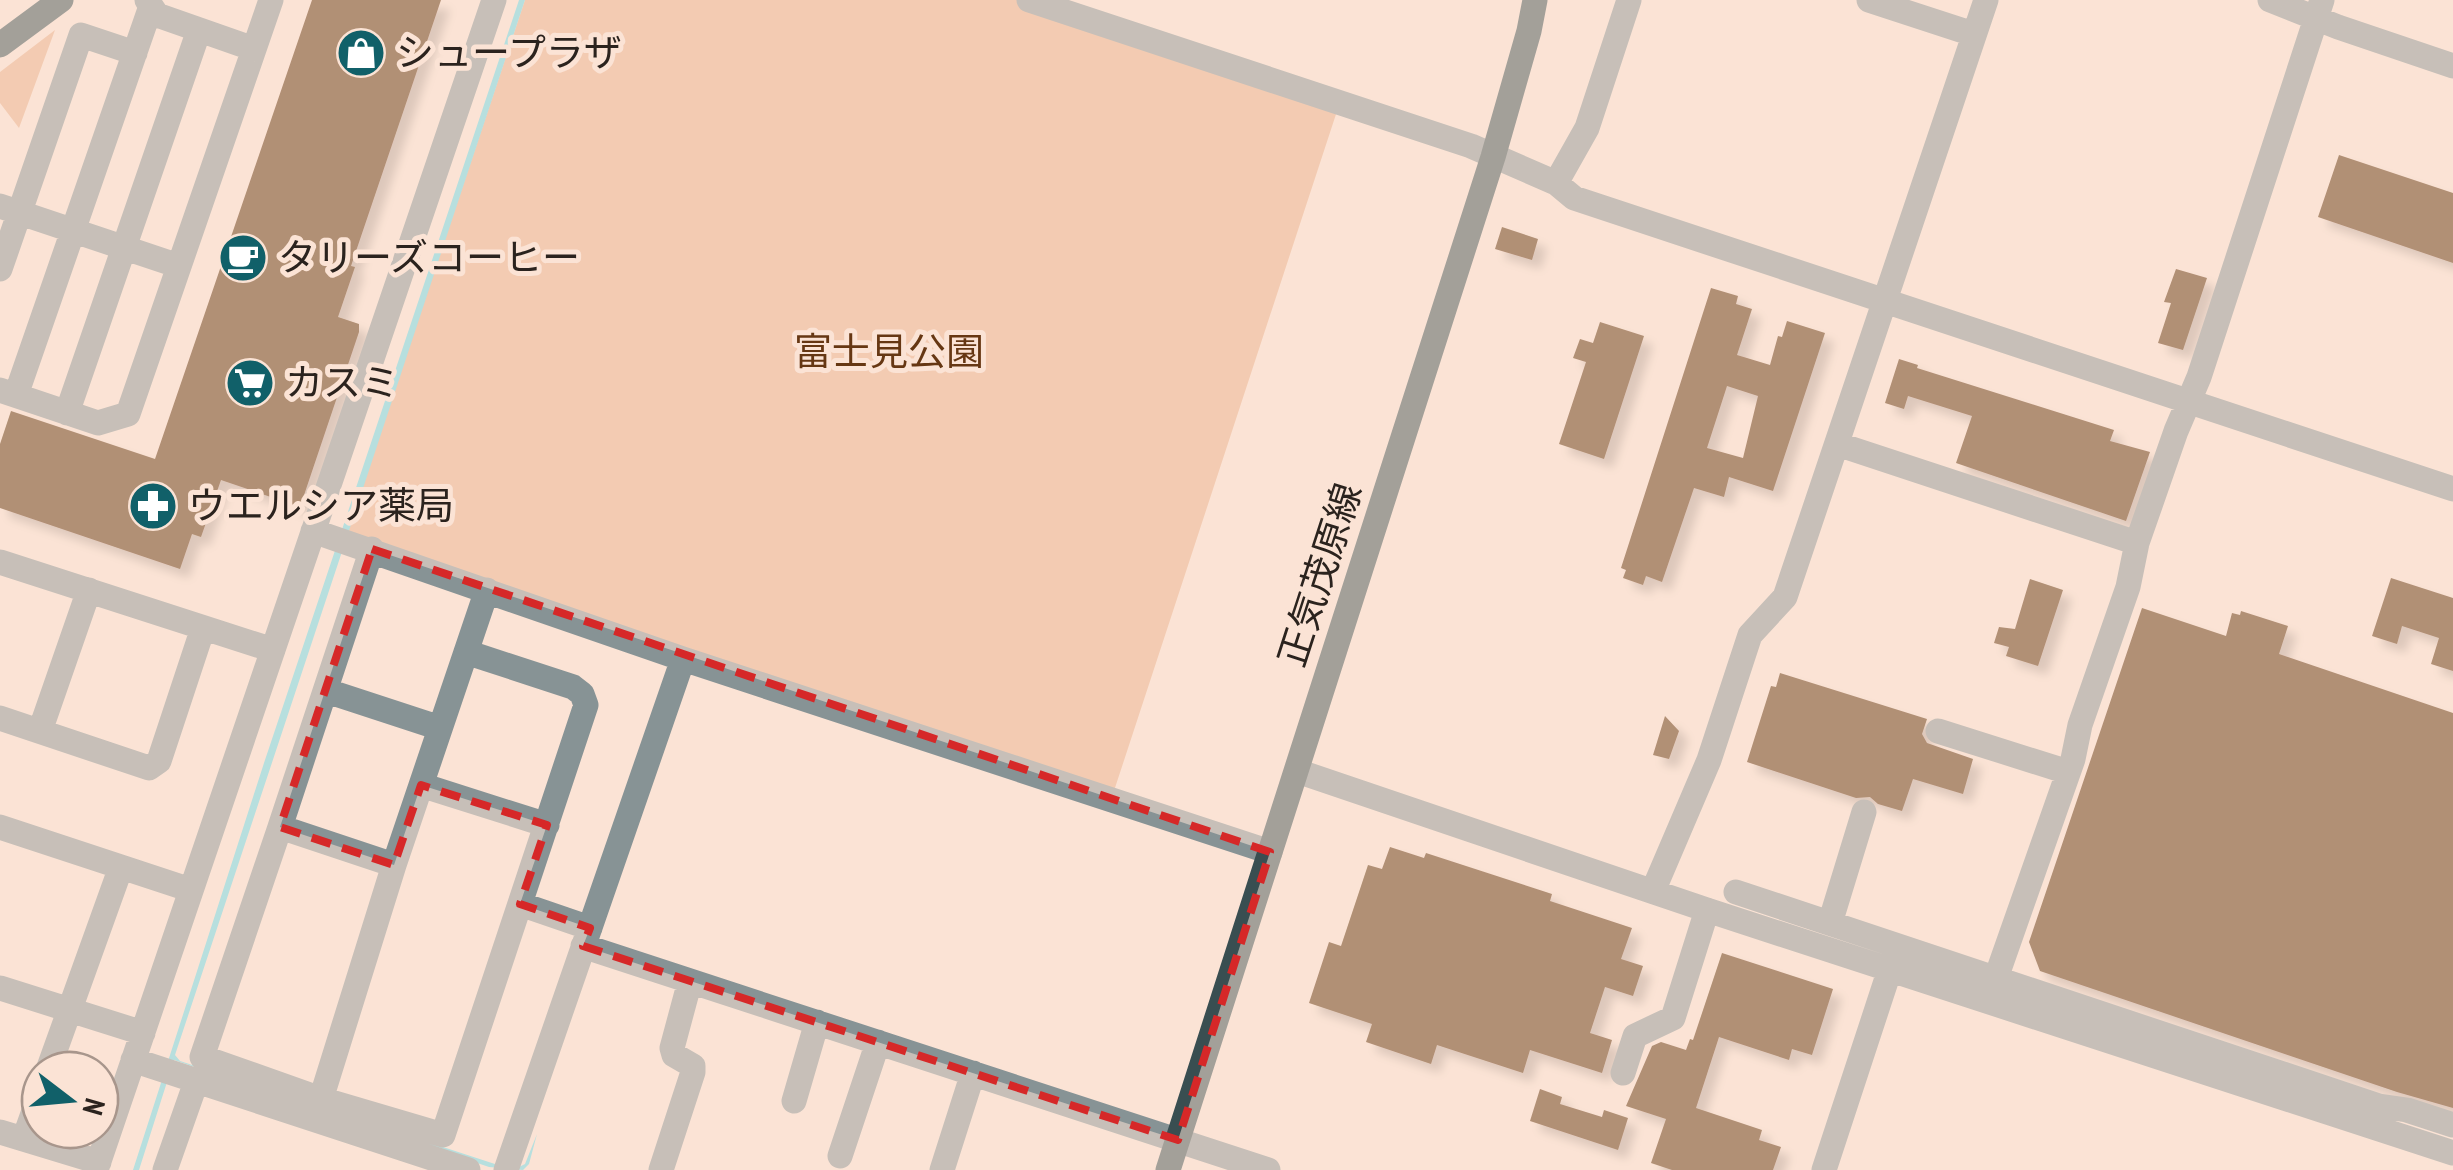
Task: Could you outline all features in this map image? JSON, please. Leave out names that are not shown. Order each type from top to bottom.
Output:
[{"type":"main road","points":[[0,46],[60,0]]},
{"type":"main road","name":"正気茂原線","points":[[1168,1170],[1493,157],[1530,30],[1534,0]]},
{"type":"street","points":[[149,3],[73,230],[8,393],[98,423],[128,414],[271,0]]},
{"type":"street","points":[[12,1136],[97,1166],[494,0]]},
{"type":"street","points":[[1030,0],[1098,11],[1452,140],[1556,182],[1574,198],[2453,489]]},
{"type":"street","points":[[1556,182],[1587,128],[1629,0]]},
{"type":"street","points":[[1869,0],[1973,34]]},
{"type":"street","points":[[1653,891],[1708,760],[1750,635],[1785,597],[1986,0]]},
{"type":"street","points":[[2270,0],[2319,9],[2453,66]]},
{"type":"street","points":[[149,3],[157,15],[254,48]]},
{"type":"street","points":[[1996,978],[2068,772],[2128,587],[2137,544],[2319,9]]},
{"type":"street","points":[[67,413],[199,30]]},
{"type":"street","points":[[0,269],[10,209],[82,36],[134,53]]},
{"type":"street","points":[[10,209],[179,266]]},
{"type":"street","points":[[1837,444],[2137,544]]},
{"type":"street","points":[[313,531],[684,659],[1270,852]]},
{"type":"street","points":[[372,549],[202,1057],[320,1099],[443,1136],[586,705],[574,687],[466,652]]},
{"type":"street","points":[[0,562],[273,650]]},
{"type":"street","points":[[40,731],[89,590]]},
{"type":"street","points":[[320,1099],[487,590]]},
{"type":"street","points":[[0,718],[149,768],[159,761],[203,628]]},
{"type":"street","points":[[506,1170],[684,659]]},
{"type":"street","points":[[327,691],[440,728]]},
{"type":"street","points":[[1938,732],[2068,772]]},
{"type":"street","points":[[1297,771],[1707,910],[2453,1154]]},
{"type":"street","points":[[421,785],[546,825]]},
{"type":"street","points":[[1830,923],[1864,812]]},
{"type":"street","points":[[280,827],[394,865]]},
{"type":"street","points":[[0,829],[191,890]]},
{"type":"street","points":[[55,1050],[122,867]]},
{"type":"street","points":[[1736,892],[2379,1106],[2453,1125]]},
{"type":"street","points":[[520,904],[690,981],[1268,1170]]},
{"type":"street","points":[[1623,1073],[1634,1036],[1673,1018],[1707,910]]},
{"type":"street","points":[[1824,1170],[1890,969]]},
{"type":"street","points":[[662,1170],[693,1072],[693,1066],[674,1054],[672,1048],[690,981]]},
{"type":"street","points":[[0,988],[142,1033]]},
{"type":"street","points":[[794,1101],[817,1022]]},
{"type":"street","points":[[840,1156],[878,1042]]},
{"type":"street","points":[[133,1060],[468,1170]]},
{"type":"street","points":[[942,1170],[973,1073]]},
{"type":"street","points":[[165,1170],[196,1082]]},
{"type":"highlighted area","points":[[372,549],[1270,852],[1178,1140],[583,946],[590,928],[520,904],[547,825],[421,785],[394,865],[280,827]]},
{"type":"green space","name":"富士見公園","points":[[525,0],[1030,0],[1340,102],[1112,797],[344,541]]},
{"type":"green space","points":[[55,30],[19,128],[0,103],[0,72]]},
{"type":"water","points":[[519,0],[525,0],[175,1055],[180,1061],[498,1165],[517,1168],[525,1164],[537,1134],[529,1164],[523,1170],[489,1167],[174,1060],[139,1170],[133,1170],[264,763]]},
{"type":"building","points":[[312,0],[441,0],[351,266],[355,267],[338,317],[359,324],[359,332],[300,507],[221,480],[201,537],[192,534],[180,569],[0,508],[0,444],[11,411],[155,459]]},
{"type":"building","points":[[2339,155],[2453,193],[2453,263],[2318,217]]},
{"type":"building","points":[[1502,227],[1538,239],[1532,260],[1495,249]]},
{"type":"building","points":[[2176,269],[2207,278],[2183,350],[2158,343],[2171,303],[2164,302]]},
{"type":"building","points":[[1711,288],[1738,296],[1736,304],[1752,309],[1737,355],[1770,365],[1787,321],[1825,333],[1773,491],[1729,477],[1724,497],[1694,488],[1662,582],[1646,576],[1643,585],[1623,578],[1626,570],[1621,568]],"holes":[[[1727,386],[1758,396],[1743,458],[1707,448]]]},
{"type":"building","points":[[1600,322],[1644,336],[1604,459],[1559,444],[1586,362],[1573,358],[1580,339],[1593,343]]},
{"type":"building","points":[[1899,359],[2114,430],[2110,441],[2150,452],[2126,521],[1956,463],[1972,416],[1908,396],[1904,409],[1885,403]]},
{"type":"building","points":[[2391,578],[2453,598],[2453,671],[2431,664],[2439,638],[2402,626],[2397,644],[2372,636]]},
{"type":"building","points":[[2030,579],[2063,590],[2038,666],[2006,656],[2009,647],[1994,643],[1999,627],[2015,629]]},
{"type":"building","points":[[2142,608],[2226,636],[2232,613],[2240,615],[2241,611],[2288,626],[2279,654],[2453,713],[2453,1108],[2040,971],[2029,942]]},
{"type":"building","points":[[1780,673],[1927,719],[1922,734],[1927,743],[1973,759],[1963,794],[1913,779],[1902,811],[1878,804],[1870,797],[1856,798],[1747,762],[1771,686],[1776,687]]},
{"type":"building","points":[[1665,716],[1679,731],[1669,759],[1653,755]]},
{"type":"building","points":[[1390,847],[1424,858],[1426,853],[1552,894],[1550,901],[1632,928],[1621,959],[1643,966],[1633,996],[1605,987],[1590,1033],[1612,1040],[1602,1073],[1530,1050],[1523,1073],[1437,1045],[1431,1064],[1366,1042],[1372,1024],[1309,1003],[1329,942],[1341,946],[1368,865],[1382,869]]},
{"type":"building","points":[[1722,953],[1833,989],[1812,1055],[1792,1049],[1789,1060],[1719,1037],[1696,1108],[1762,1130],[1759,1140],[1781,1147],[1773,1170],[1672,1170],[1651,1163],[1666,1119],[1626,1106],[1652,1046],[1661,1042],[1686,1050],[1690,1039],[1693,1040]]},
{"type":"building","points":[[1540,1089],[1562,1097],[1560,1104],[1602,1117],[1604,1110],[1628,1118],[1618,1150],[1530,1121]]},
{"type":"place","name":"シュープラザ","points":[[361,53]]},
{"type":"place","name":"タリーズコーヒー","points":[[243,258]]},
{"type":"place","name":"カスミ","points":[[250,383]]},
{"type":"place","name":"ウエルシア薬局","points":[[153,506]]}]
